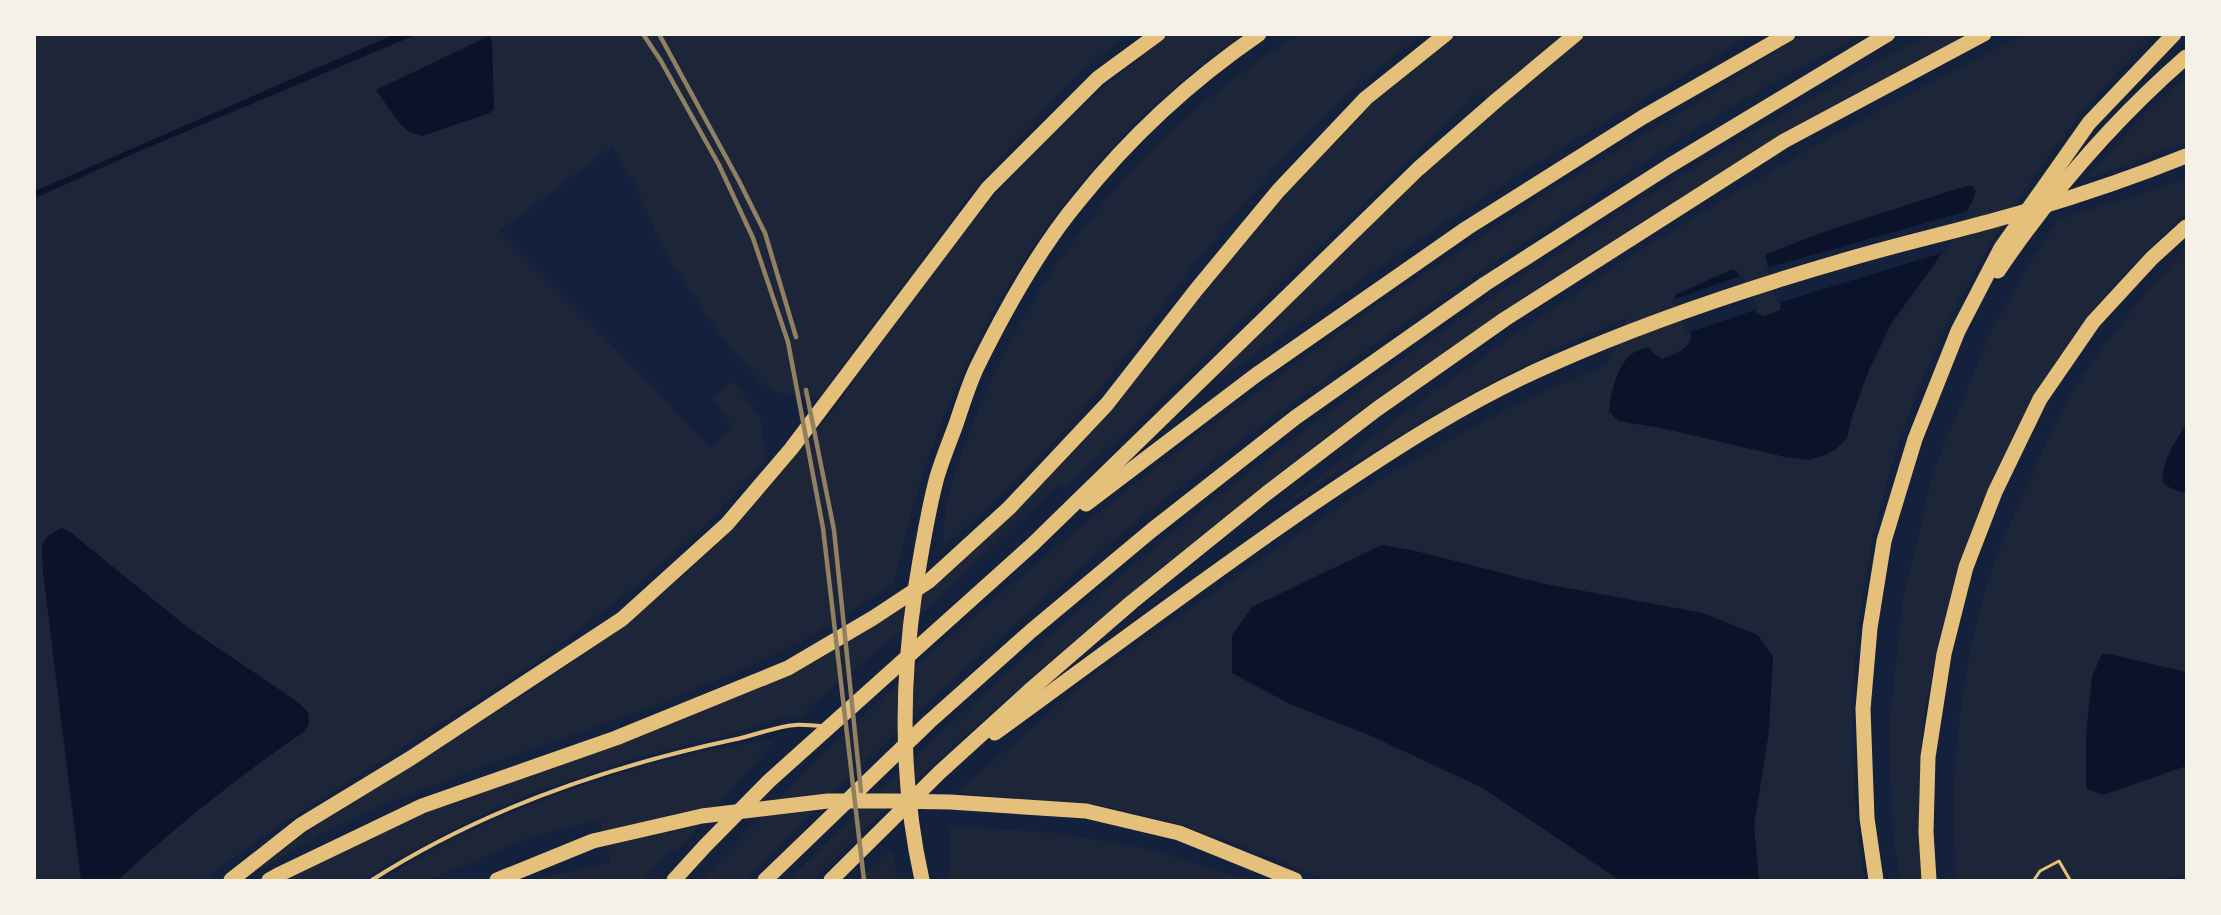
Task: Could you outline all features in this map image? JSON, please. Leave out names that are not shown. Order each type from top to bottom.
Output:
[{"type":"highway","points":[[231,880],[301,825],[431,745],[622,618],[718,532],[791,448],[988,188],[1098,78],[1158,34]]},
{"type":"highway","points":[[922,880],[912,837],[904,707],[911,621],[925,530],[938,475],[976,369],[1033,265],[1077,202],[1128,146],[1217,63],[1259,34]]},
{"type":"highway","points":[[269,880],[422,806],[615,738],[788,668],[873,618],[929,581],[1010,508],[1107,404],[1278,191],[1366,98],[1446,34]]},
{"type":"highway","points":[[674,880],[769,781],[1033,544],[1418,169],[1497,99],[1576,34]]},
{"type":"highway","points":[[1033,544],[1256,375],[1467,228],[1643,117],[1788,34]]},
{"type":"highway","points":[[765,880],[929,722],[1031,631],[1152,530],[1296,417],[1485,284],[1669,166],[1888,34]]},
{"type":"highway","points":[[831,880],[939,773],[1132,602],[1267,493],[1377,409],[1505,319],[1784,141],[1984,34]]},
{"type":"highway","points":[[1876,880],[1867,818],[1863,710],[1870,628],[1884,541],[1915,439],[1958,331],[2001,248],[2089,123],[2174,34]]},
{"type":"highway","points":[[1958,331],[2014,249],[2071,175],[2148,90],[2187,57]]},
{"type":"highway","points":[[939,773],[1256,543],[1380,458],[1449,415],[1552,363],[1667,317],[1755,287],[2059,201],[2187,156]]},
{"type":"highway","points":[[1929,880],[1926,832],[1928,757],[1944,654],[1966,567],[1991,503],[2040,399],[2093,322],[2152,258],[2187,227]]},
{"type":"highway","points":[[497,880],[593,841],[702,816],[828,801],[891,801],[950,802],[1086,811],[1179,832],[1295,880]]},
{"type":"lane","points":[[372,880],[485,819],[583,780],[687,750],[795,725],[829,727]]},
{"type":"path","points":[[2034,880],[2040,871],[2060,861],[2070,880]]},
{"type":"shaded area","points":[[34,35],[393,35],[35,191]]},
{"type":"shaded area","points":[[393,35],[415,35],[137,152],[35,198],[35,191]]},
{"type":"shaded area","points":[[415,35],[1126,35],[1070,82],[981,180],[819,397],[790,396],[773,391],[757,378],[719,333],[661,246],[637,187],[612,146],[499,231],[597,329],[711,449],[733,427],[713,397],[734,381],[761,420],[766,460],[706,525],[637,585],[541,659],[268,833],[203,880],[118,880],[208,802],[305,731],[299,703],[187,627],[70,532],[43,542],[43,572],[81,880],[35,880],[34,198]]},
{"type":"shaded area","points":[[1169,35],[1242,35],[1175,87],[1114,145],[1061,207],[1015,275],[975,347],[942,423],[915,502],[894,584],[814,634],[756,664],[644,710],[511,756],[384,804],[323,833],[241,880],[360,796],[505,706],[588,651],[667,589],[721,538],[801,450],[838,404],[938,265],[1016,172],[1078,110]]},
{"type":"shaded area","points":[[1298,35],[1422,35],[1354,89],[1292,150],[1206,250],[1120,364],[1058,437],[991,504],[943,547],[945,513],[949,496],[976,416],[1002,358],[1032,302],[1067,249],[1106,200],[1149,153],[1195,110],[1245,70]]},
{"type":"shaded area","points":[[1459,35],[1750,35],[1550,155],[1439,226],[1222,377],[1217,373],[1414,183],[1496,111],[1480,92],[1124,434],[1065,487],[1060,482],[942,596],[811,705],[800,719],[792,715],[738,732],[635,758],[530,794],[483,814],[362,880],[285,880],[366,837],[426,811],[722,702],[937,580],[988,538],[1053,473],[1105,414],[1284,191],[1361,112],[1402,76]]},
{"type":"shaded area","points":[[1800,35],[1862,35],[1745,99],[1648,159],[1434,303],[1270,419],[1163,501],[1018,621],[899,730],[745,880],[701,880],[805,771],[934,649],[1094,516],[1211,425],[1388,297],[1566,181],[1709,95]]},
{"type":"shaded area","points":[[1927,35],[1967,35],[1706,182],[1517,302],[1412,374],[1245,501],[1083,634],[926,771],[813,880],[789,880],[916,756],[1048,637],[1185,523],[1326,414],[1471,311],[1620,214],[1772,121]]},
{"type":"shaded area","points":[[2023,35],[2154,35],[2094,98],[2041,167],[2008,216],[1954,311],[1931,360],[1893,461],[1867,566],[1853,681],[1853,758],[1864,880],[1759,880],[1754,826],[1769,730],[1640,601],[1545,584],[1415,551],[1382,545],[1252,607],[1232,673],[1290,704],[1369,735],[1483,788],[1619,880],[1327,880],[1237,844],[1172,822],[1103,806],[956,793],[1096,673],[1375,482],[1508,408],[1607,365],[1628,317],[1548,352],[1449,406],[1251,528],[1464,370],[1595,280],[1752,182],[1859,121]]},
{"type":"shaded area","points":[[489,36],[492,41],[494,109],[490,113],[422,136],[409,132],[400,124],[376,90]]},
{"type":"shaded area","points":[[2186,76],[2186,143],[2084,180],[2146,112]]},
{"type":"shaded area","points":[[2186,179],[2186,213],[2114,285],[2088,316],[2050,370],[2027,409],[1988,491],[1957,576],[1925,711],[1920,778],[1922,880],[1901,880],[1893,838],[1889,728],[1903,598],[1934,470],[1988,338],[2032,259],[2058,220]]},
{"type":"shaded area","points":[[1966,186],[1973,186],[1976,191],[1972,202],[1936,262],[1891,324],[1869,370],[1852,416],[1847,438],[1836,449],[1809,460],[1785,457],[1661,428],[1619,421],[1609,412],[1612,392],[1619,371],[1631,355],[1649,348],[1662,359],[1676,353],[1690,342],[1689,328],[1674,297],[1677,294],[1733,269],[1737,271],[1757,313],[1764,316],[1780,310],[1781,305],[1766,254],[1832,229]]},
{"type":"shaded area","points":[[2186,249],[2186,873],[2162,880],[1957,880],[1954,806],[1958,731],[1969,657],[1996,558],[2047,439],[2071,395],[2117,329]]},
{"type":"shaded area","points":[[2186,424],[2186,493],[2172,489],[2163,483],[2163,475],[2170,452]]},
{"type":"shaded area","points":[[62,528],[70,532],[187,627],[299,703],[308,712],[309,724],[305,731],[209,802],[118,880],[81,880],[43,572],[42,550],[45,540]]},
{"type":"shaded area","points":[[1382,545],[1415,551],[1545,584],[1703,613],[1758,635],[1773,657],[1769,730],[1754,826],[1759,880],[1619,880],[1483,788],[1369,735],[1290,704],[1232,673],[1232,635],[1252,607]]},
{"type":"shaded area","points":[[2102,654],[2186,672],[2186,766],[2103,795],[2086,788],[2086,736],[2092,676]]},
{"type":"shaded area","points":[[776,739],[677,851],[672,849],[642,880],[532,880],[611,862],[600,819],[531,837],[429,880],[382,880],[453,840],[567,791],[646,765],[686,755]]},
{"type":"shaded area","points":[[949,826],[1055,833],[1143,848],[1250,880],[949,880]]},
{"type":"shaded area","points":[[891,849],[898,880],[864,880],[863,877]]},
{"type":"pier","points":[[1971,210],[1945,252],[1778,303],[1766,268]]},
{"type":"pier","points":[[1743,275],[1758,309],[1687,333],[1672,300]]},
{"type":"railway","points":[[643,34],[661,61],[719,165],[753,238],[788,342],[823,528],[864,880]]},
{"type":"railway","points":[[659,34],[765,233],[796,337]]},
{"type":"railway","points":[[806,390],[834,530],[861,791]]}]
